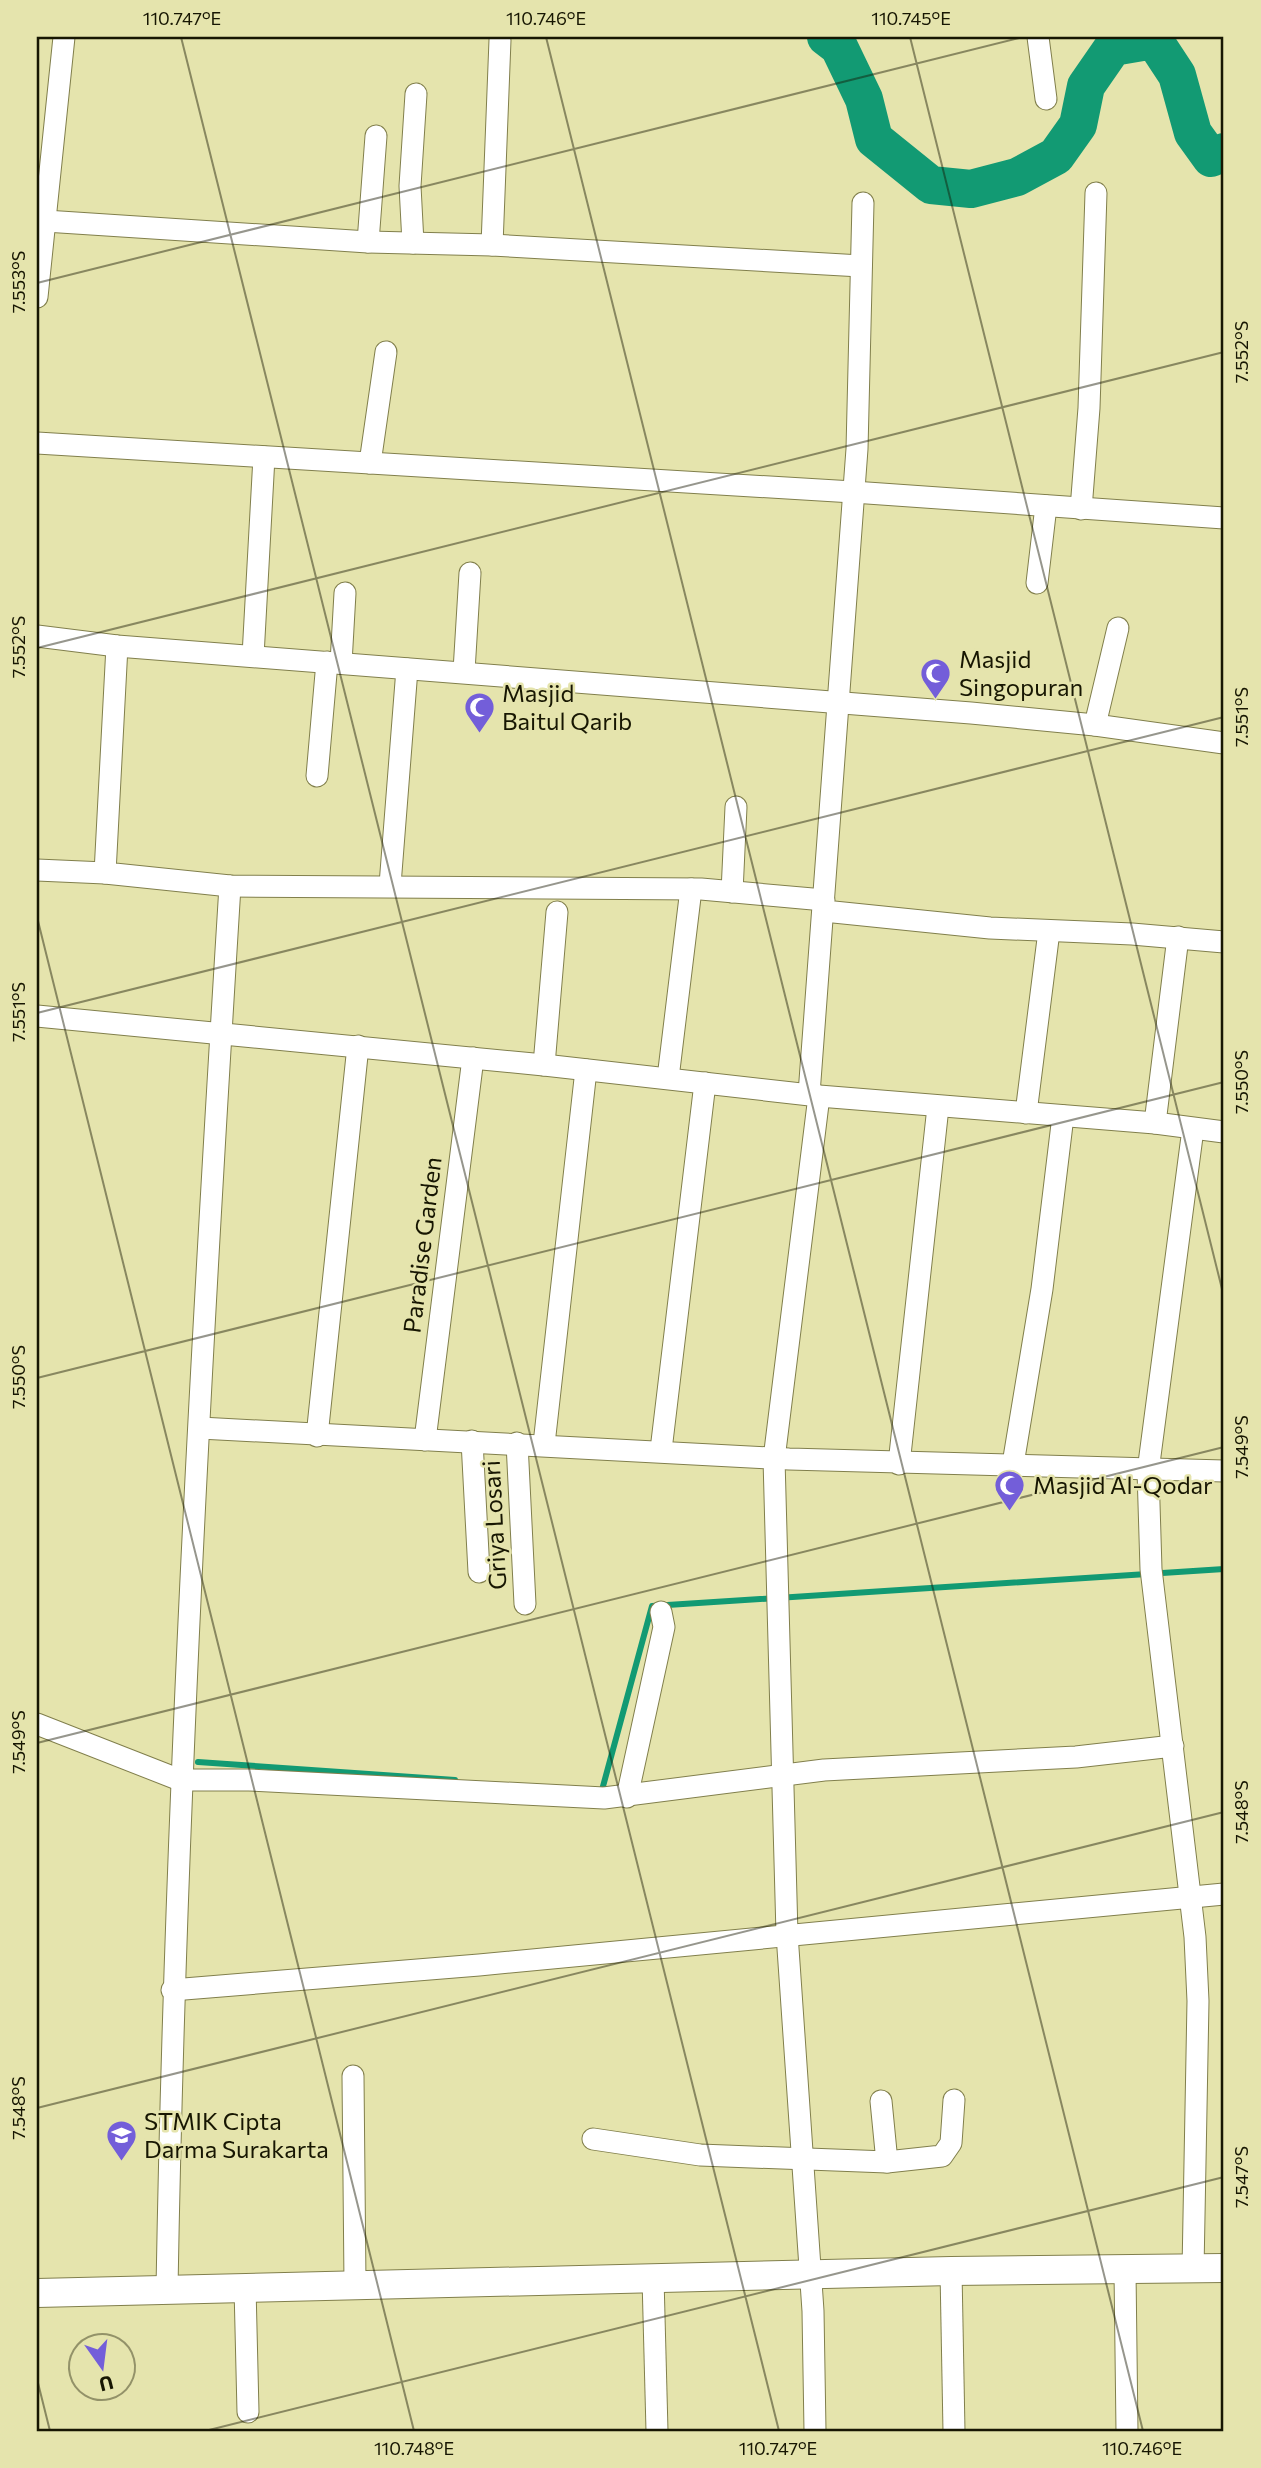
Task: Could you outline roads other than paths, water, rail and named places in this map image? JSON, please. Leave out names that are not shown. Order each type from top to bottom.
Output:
[{"type":"street","points":[[37,297],[45,221],[42,176],[64,37]]},
{"type":"street","points":[[1038,37],[1046,99]]},
{"type":"street","points":[[492,245],[500,40]]},
{"type":"street","points":[[413,243],[410,186],[416,94]]},
{"type":"street","points":[[368,242],[376,136]]},
{"type":"street","points":[[1081,509],[1089,408],[1096,193]]},
{"type":"street","points":[[815,2431],[813,2311],[787,1934],[774,1459],[814,1095],[836,703],[853,492],[863,202]]},
{"type":"street","points":[[45,221],[368,242],[492,245],[861,266]]},
{"type":"street","points":[[370,463],[386,352]]},
{"type":"street","points":[[37,443],[853,492],[1224,518]]},
{"type":"street","points":[[253,656],[264,457]]},
{"type":"street","points":[[1037,583],[1046,506]]},
{"type":"street","points":[[464,671],[470,572]]},
{"type":"street","points":[[317,776],[345,593]]},
{"type":"street","points":[[1095,725],[1118,628]]},
{"type":"street","points":[[37,636],[117,646],[464,671],[1095,725],[1224,743]]},
{"type":"street","points":[[105,873],[117,646]]},
{"type":"street","points":[[390,884],[407,668]]},
{"type":"street","points":[[732,892],[736,807]]},
{"type":"street","points":[[37,870],[105,873],[230,886],[390,884],[691,889],[824,905],[935,924],[1178,937],[1224,942]]},
{"type":"street","points":[[167,2289],[172,1990],[180,1780],[230,886]]},
{"type":"street","points":[[668,1078],[691,889]]},
{"type":"street","points":[[544,1065],[557,912]]},
{"type":"street","points":[[1026,1113],[1049,931]]},
{"type":"street","points":[[1155,1123],[1178,937]]},
{"type":"street","points":[[37,1016],[223,1036],[358,1046],[814,1095],[1155,1123],[1224,1132]]},
{"type":"street","points":[[317,1436],[358,1046]]},
{"type":"street","name":"Paradise Garden","points":[[425,1440],[473,1058]]},
{"type":"street","points":[[544,1444],[586,1070]]},
{"type":"street","points":[[661,1450],[705,1083]]},
{"type":"street","points":[[899,1464],[938,1107]]},
{"type":"street","points":[[1013,1464],[1042,1289],[1063,1116]]},
{"type":"street","points":[[1193,1129],[1148,1471],[1151,1569],[1191,1897],[1198,2001],[1193,2270]]},
{"type":"street","points":[[200,1428],[317,1436],[661,1450],[774,1459],[1224,1471]]},
{"type":"street","points":[[472,1441],[479,1573]]},
{"type":"street","name":"Griya Losari","points":[[517,1443],[525,1604]]},
{"type":"street","points":[[627,1797],[664,1627],[661,1612]]},
{"type":"street","points":[[37,1724],[180,1780],[249,1780],[535,1796],[627,1797],[782,1774],[1076,1757],[1173,1746]]},
{"type":"street","points":[[172,1990],[479,1965],[1224,1894]]},
{"type":"street","points":[[353,2076],[355,2284]]},
{"type":"street","points":[[593,2139],[700,2155],[887,2162],[935,2157],[948,2151],[954,2100]]},
{"type":"street","points":[[881,2101],[887,2162]]},
{"type":"street","points":[[37,2293],[951,2271],[1224,2268]]},
{"type":"street","points":[[951,2271],[954,2431]]},
{"type":"street","points":[[1125,2271],[1127,2431]]},
{"type":"street","points":[[653,2278],[657,2431]]},
{"type":"street","points":[[245,2287],[248,2412]]},
{"type":"waterway","points":[[826,37],[839,47],[864,99],[874,139],[931,185],[971,189],[1017,177],[1056,156],[1078,125],[1086,86],[1113,47],[1154,40],[1177,75],[1193,133],[1211,158],[1224,152]]},
{"type":"waterway","points":[[599,1790],[602,1790],[652,1606],[1224,1569]]},
{"type":"waterway","points":[[198,1762],[455,1780]]},
{"type":"place","name":"Masjid Singopuran","points":[[936,701]]},
{"type":"place","name":"Masjid Baitul Qarib","points":[[479,735]]},
{"type":"place","name":"Masjid Al-Qodar","points":[[1010,1513]]},
{"type":"place","name":"STMIK Cipta Darma Surakarta","points":[[121,2163]]}]
